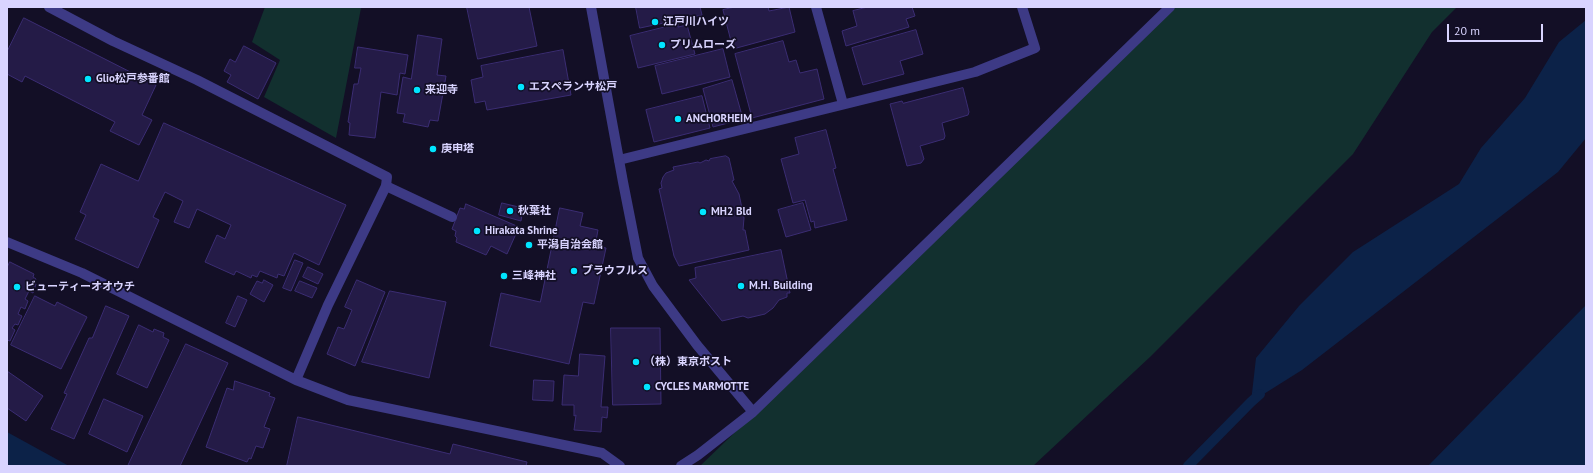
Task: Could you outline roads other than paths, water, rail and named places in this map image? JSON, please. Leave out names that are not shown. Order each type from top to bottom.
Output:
[{"type":"street","points":[[49,7],[113,41],[197,80],[387,177],[386,186],[328,305],[296,380]]},
{"type":"street","points":[[591,7],[638,258],[653,286],[697,345],[753,412]]},
{"type":"street","points":[[816,7],[843,104]]},
{"type":"street","points":[[619,160],[975,72],[1035,48],[1022,7]]},
{"type":"street","points":[[681,466],[698,455],[753,412],[1170,7]]},
{"type":"street","points":[[386,186],[452,217]]},
{"type":"street","points":[[7,242],[82,273],[296,380],[348,400],[602,453],[620,466]]},
{"type":"water","points":[[1586,20],[1586,138],[1558,172],[1302,370],[1251,402],[1256,358],[1299,306],[1353,252],[1459,184],[1481,148],[1525,98],[1559,42]]},
{"type":"water","points":[[1586,305],[1586,466],[1428,466],[1583,308]]},
{"type":"water","points":[[7,432],[69,466],[7,466]]},
{"type":"waterway","points":[[1188,466],[1260,394]]},
{"type":"place","name":"江戸川ハイツ","points":[[655,22]]},
{"type":"place","name":"プリムローズ","points":[[662,45]]},
{"type":"place","name":"Glio松戸参番館","points":[[88,79]]},
{"type":"place","name":"エスペランサ松戸","points":[[521,87]]},
{"type":"place","name":"来迎寺","points":[[417,90]]},
{"type":"place","name":"ANCHORHEIM","points":[[678,119]]},
{"type":"place","name":"庚申塔","points":[[433,149]]},
{"type":"place","name":"秋葉社","points":[[510,211]]},
{"type":"place","name":"MH2 Bld","points":[[703,212]]},
{"type":"place","name":"Hirakata Shrine","points":[[477,231]]},
{"type":"place","name":"平潟自治会館","points":[[529,245]]},
{"type":"place","name":"ブラウフルス","points":[[574,271]]},
{"type":"place","name":"三峰神社","points":[[504,276]]},
{"type":"place","name":"M.H. Building","points":[[741,286]]},
{"type":"place","name":"ビューティーオオウチ","points":[[17,287]]},
{"type":"place","name":"（株）東京ポスト","points":[[636,362]]},
{"type":"place","name":"CYCLES MARMOTTE","points":[[647,387]]}]
